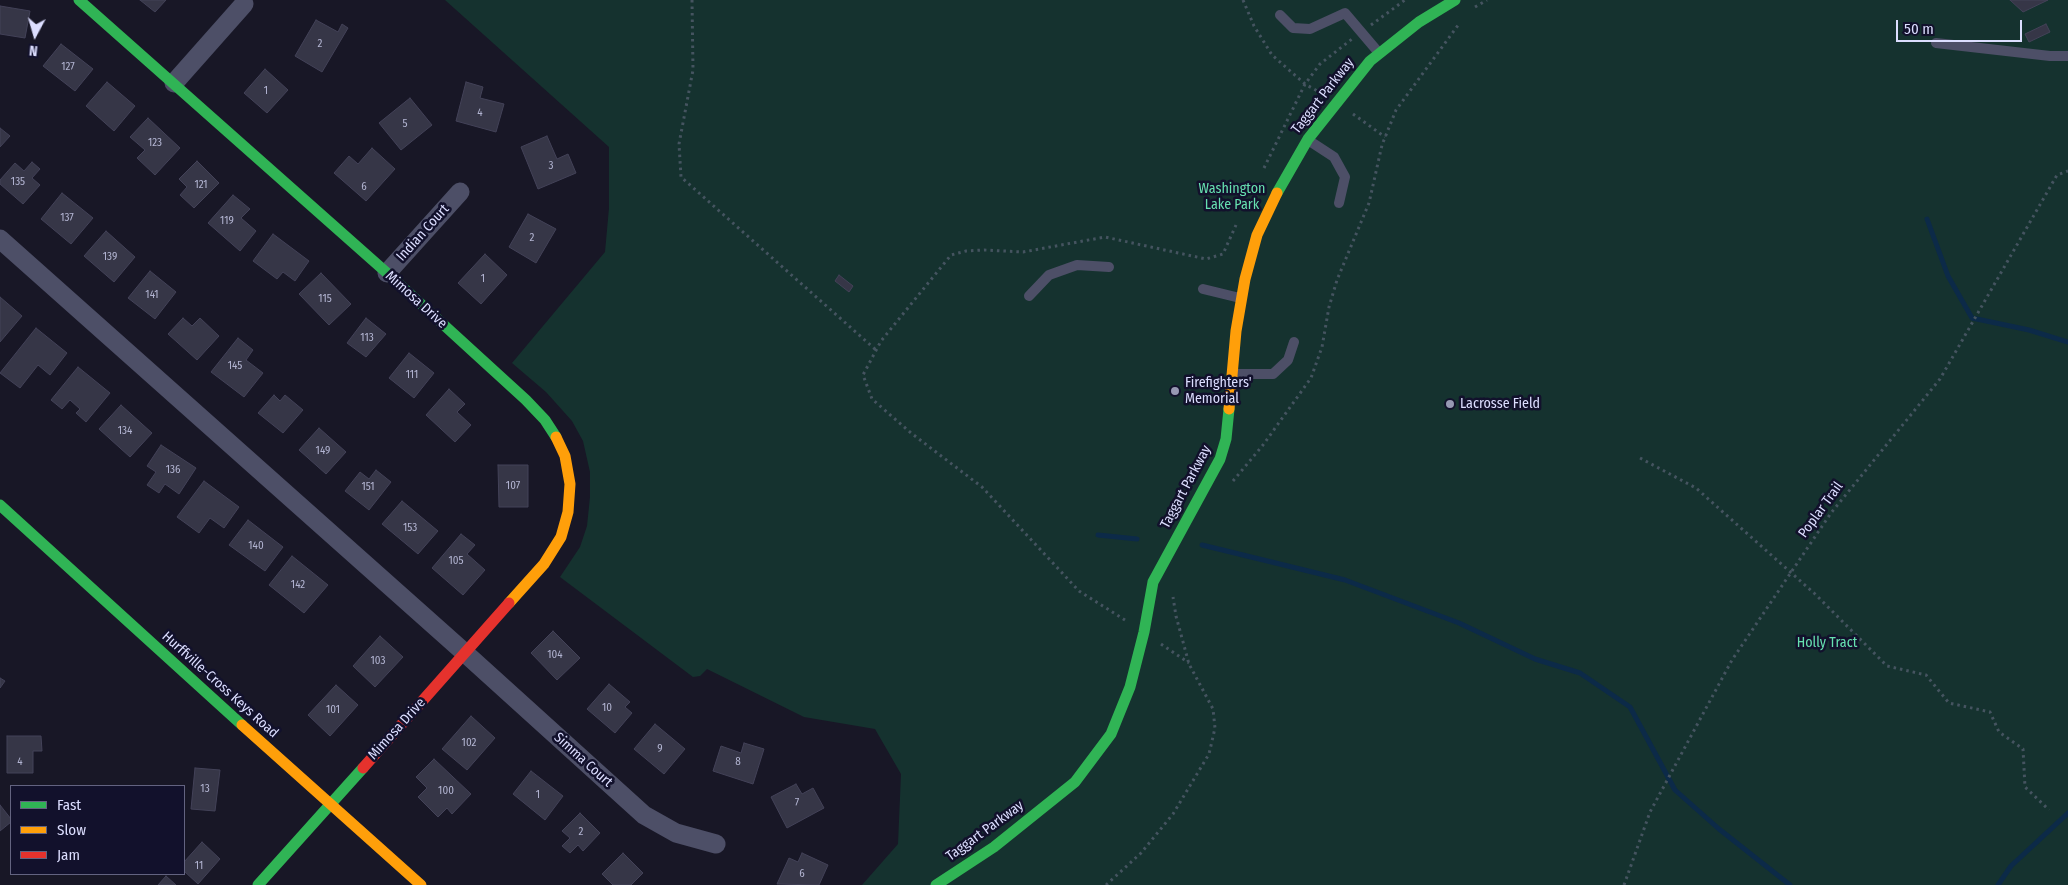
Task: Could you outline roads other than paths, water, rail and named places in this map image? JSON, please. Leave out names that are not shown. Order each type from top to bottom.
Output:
[{"type":"street","name":"Mimosa Drive","points":[[79,0],[387,273],[536,409],[553,432],[565,456],[570,498],[566,524],[554,550],[533,578],[258,885]]},
{"type":"street","name":"Taggart Parkway","points":[[936,885],[994,847],[1075,782],[1111,734],[1130,688],[1144,632],[1153,582],[1220,459],[1226,439],[1231,374],[1241,298],[1258,235],[1282,182],[1308,139],[1370,61],[1419,22],[1455,0]]},
{"type":"street","points":[[174,83],[244,4]]},
{"type":"street","name":"Indian Court","points":[[387,273],[460,192]]},
{"type":"street","points":[[0,239],[465,653]]},
{"type":"street","name":"Hurffville-Cross Keys Road","points":[[0,506],[421,885]]},
{"type":"street","name":"Simma Court","points":[[465,653],[644,815],[676,833],[716,844]]},
{"type":"lane","points":[[1280,15],[1293,28],[1310,29],[1345,13],[1379,54]]},
{"type":"lane","points":[[1936,43],[2050,56],[2068,56]]},
{"type":"lane","points":[[1308,139],[1334,157],[1345,177],[1338,203]]},
{"type":"lane","points":[[1029,296],[1049,275],[1077,265],[1110,266]]},
{"type":"lane","points":[[1203,289],[1241,298]]},
{"type":"lane","points":[[1231,374],[1273,374],[1288,360],[1294,342]]},
{"type":"waterway","points":[[1927,219],[1948,276],[1972,318],[2029,330],[2068,342]]},
{"type":"waterway","points":[[1098,535],[1137,539]]},
{"type":"waterway","points":[[1202,545],[1345,580],[1459,623],[1535,659],[1580,673],[1630,707],[1675,790],[1719,829],[1790,885]]},
{"type":"waterway","points":[[1998,885],[2011,866],[2068,813]]},
{"type":"place","name":"Firefighters' Memorial","points":[[1175,391]]},
{"type":"place","name":"Lacrosse Field","points":[[1450,404]]},
{"type":"park label","name":"Washington Lake Park","points":[[1232,197]]},
{"type":"park label","name":"Holly Tract","points":[[1827,643]]}]
